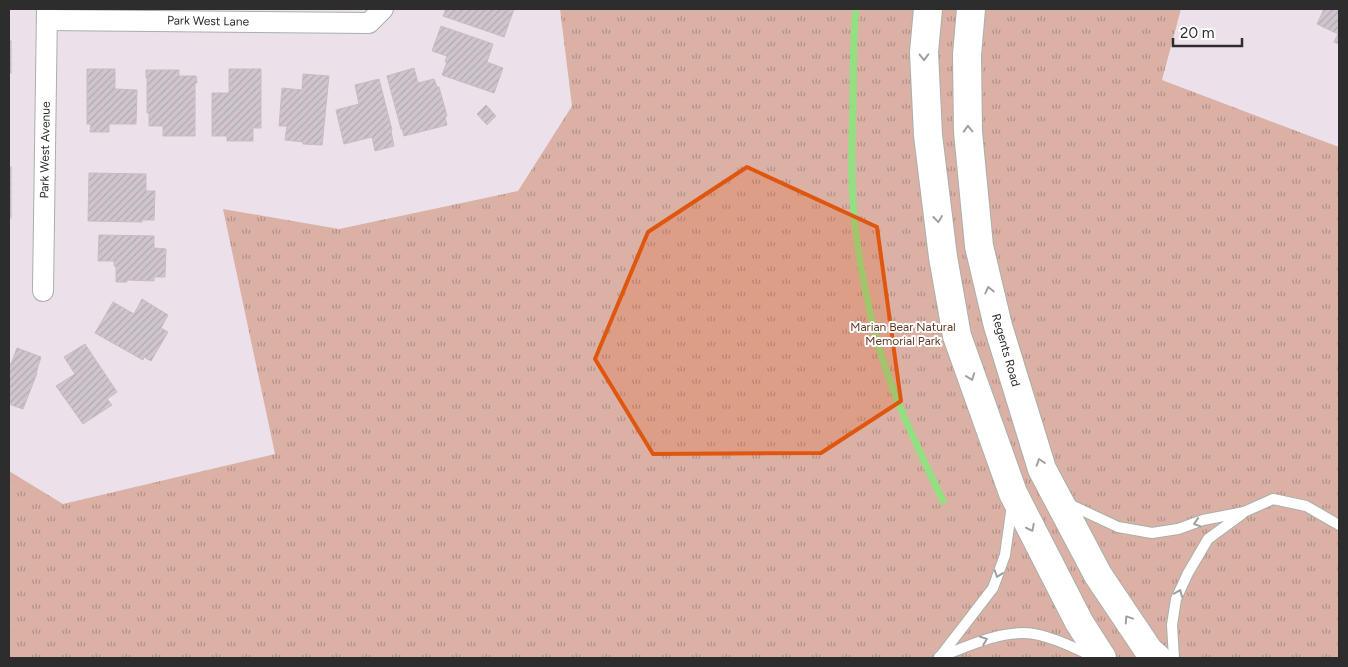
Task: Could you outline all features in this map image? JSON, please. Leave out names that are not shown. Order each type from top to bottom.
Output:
[{"type":"main road","points":[[928,9],[924,52],[928,135],[943,257],[956,336],[1013,492],[1079,622],[1102,658]]},
{"type":"main road","name":"Regents Road","points":[[971,9],[967,55],[968,132],[979,246],[998,326],[1042,469],[1098,575],[1149,651],[1156,658]]},
{"type":"street","name":"Park West Lane","points":[[47,14],[376,16]]},
{"type":"street","name":"Park West Avenue","points":[[44,291],[47,14]]},
{"type":"lane","points":[[1052,489],[1073,506],[1093,516],[1118,527],[1152,533],[1178,529],[1203,520],[1244,512],[1273,499],[1306,506],[1339,525]]},
{"type":"lane","points":[[939,658],[993,588],[1005,555],[1013,492]]},
{"type":"lane","points":[[1174,658],[1172,625],[1176,599],[1188,573],[1208,540],[1244,512]]},
{"type":"lane","points":[[939,658],[992,637],[1026,633],[1048,637],[1097,658]]},
{"type":"highlighted area","points":[[747,167],[877,227],[901,401],[821,453],[653,454],[595,359],[648,232]]},
{"type":"green space","name":"Marian Bear Natural Memorial Park","points":[[560,9],[1181,9],[1162,80],[1339,147],[1339,658],[9,658],[9,471],[63,504],[275,454],[223,209],[339,229],[518,191],[572,106]]},
{"type":"building","points":[[446,9],[514,9],[504,37],[443,16]]},
{"type":"building","points":[[1324,9],[1339,9],[1339,44],[1334,42],[1338,34],[1317,24]]},
{"type":"building","points":[[441,26],[493,44],[487,62],[503,68],[494,93],[442,75],[447,62],[445,62],[447,56],[432,51]]},
{"type":"building","points":[[9,41],[11,41],[11,73],[9,73]]},
{"type":"building","points":[[414,68],[418,83],[434,79],[437,87],[439,87],[447,116],[445,117],[447,125],[404,136],[387,76]]},
{"type":"building","points":[[87,69],[115,69],[115,89],[137,90],[136,124],[109,124],[109,132],[90,132],[91,124],[87,124]]},
{"type":"building","points":[[229,69],[261,69],[261,128],[253,128],[253,141],[227,141],[227,136],[212,136],[212,93],[229,93]]},
{"type":"building","points":[[146,70],[179,70],[179,76],[196,76],[195,136],[163,136],[163,126],[149,126]]},
{"type":"building","points":[[303,74],[329,76],[322,145],[303,144],[303,142],[285,140],[287,126],[279,126],[282,88],[302,90]]},
{"type":"building","points":[[379,79],[392,130],[394,146],[375,151],[372,137],[344,144],[336,110],[359,104],[355,85]]},
{"type":"building","points":[[486,105],[496,116],[487,125],[477,114]]},
{"type":"building","points":[[9,167],[11,167],[11,218],[9,218]]},
{"type":"building","points":[[89,173],[146,174],[146,190],[144,191],[155,191],[154,220],[142,220],[142,222],[88,221]]},
{"type":"building","points":[[99,235],[154,236],[154,248],[166,249],[165,277],[154,277],[154,281],[127,280],[127,282],[116,282],[116,266],[114,266],[114,261],[98,261]]},
{"type":"building","points":[[142,299],[168,315],[161,328],[168,332],[151,361],[144,357],[143,360],[95,333],[113,302],[134,314]]},
{"type":"building","points":[[85,344],[117,392],[107,399],[112,405],[83,424],[56,386],[75,374],[64,357]]},
{"type":"building","points":[[17,348],[41,357],[23,409],[9,404],[9,363],[11,364]]},
{"type":"waterway","points":[[856,9],[853,54],[852,178],[853,209],[861,266],[875,333],[888,376],[905,419],[943,501]]}]
